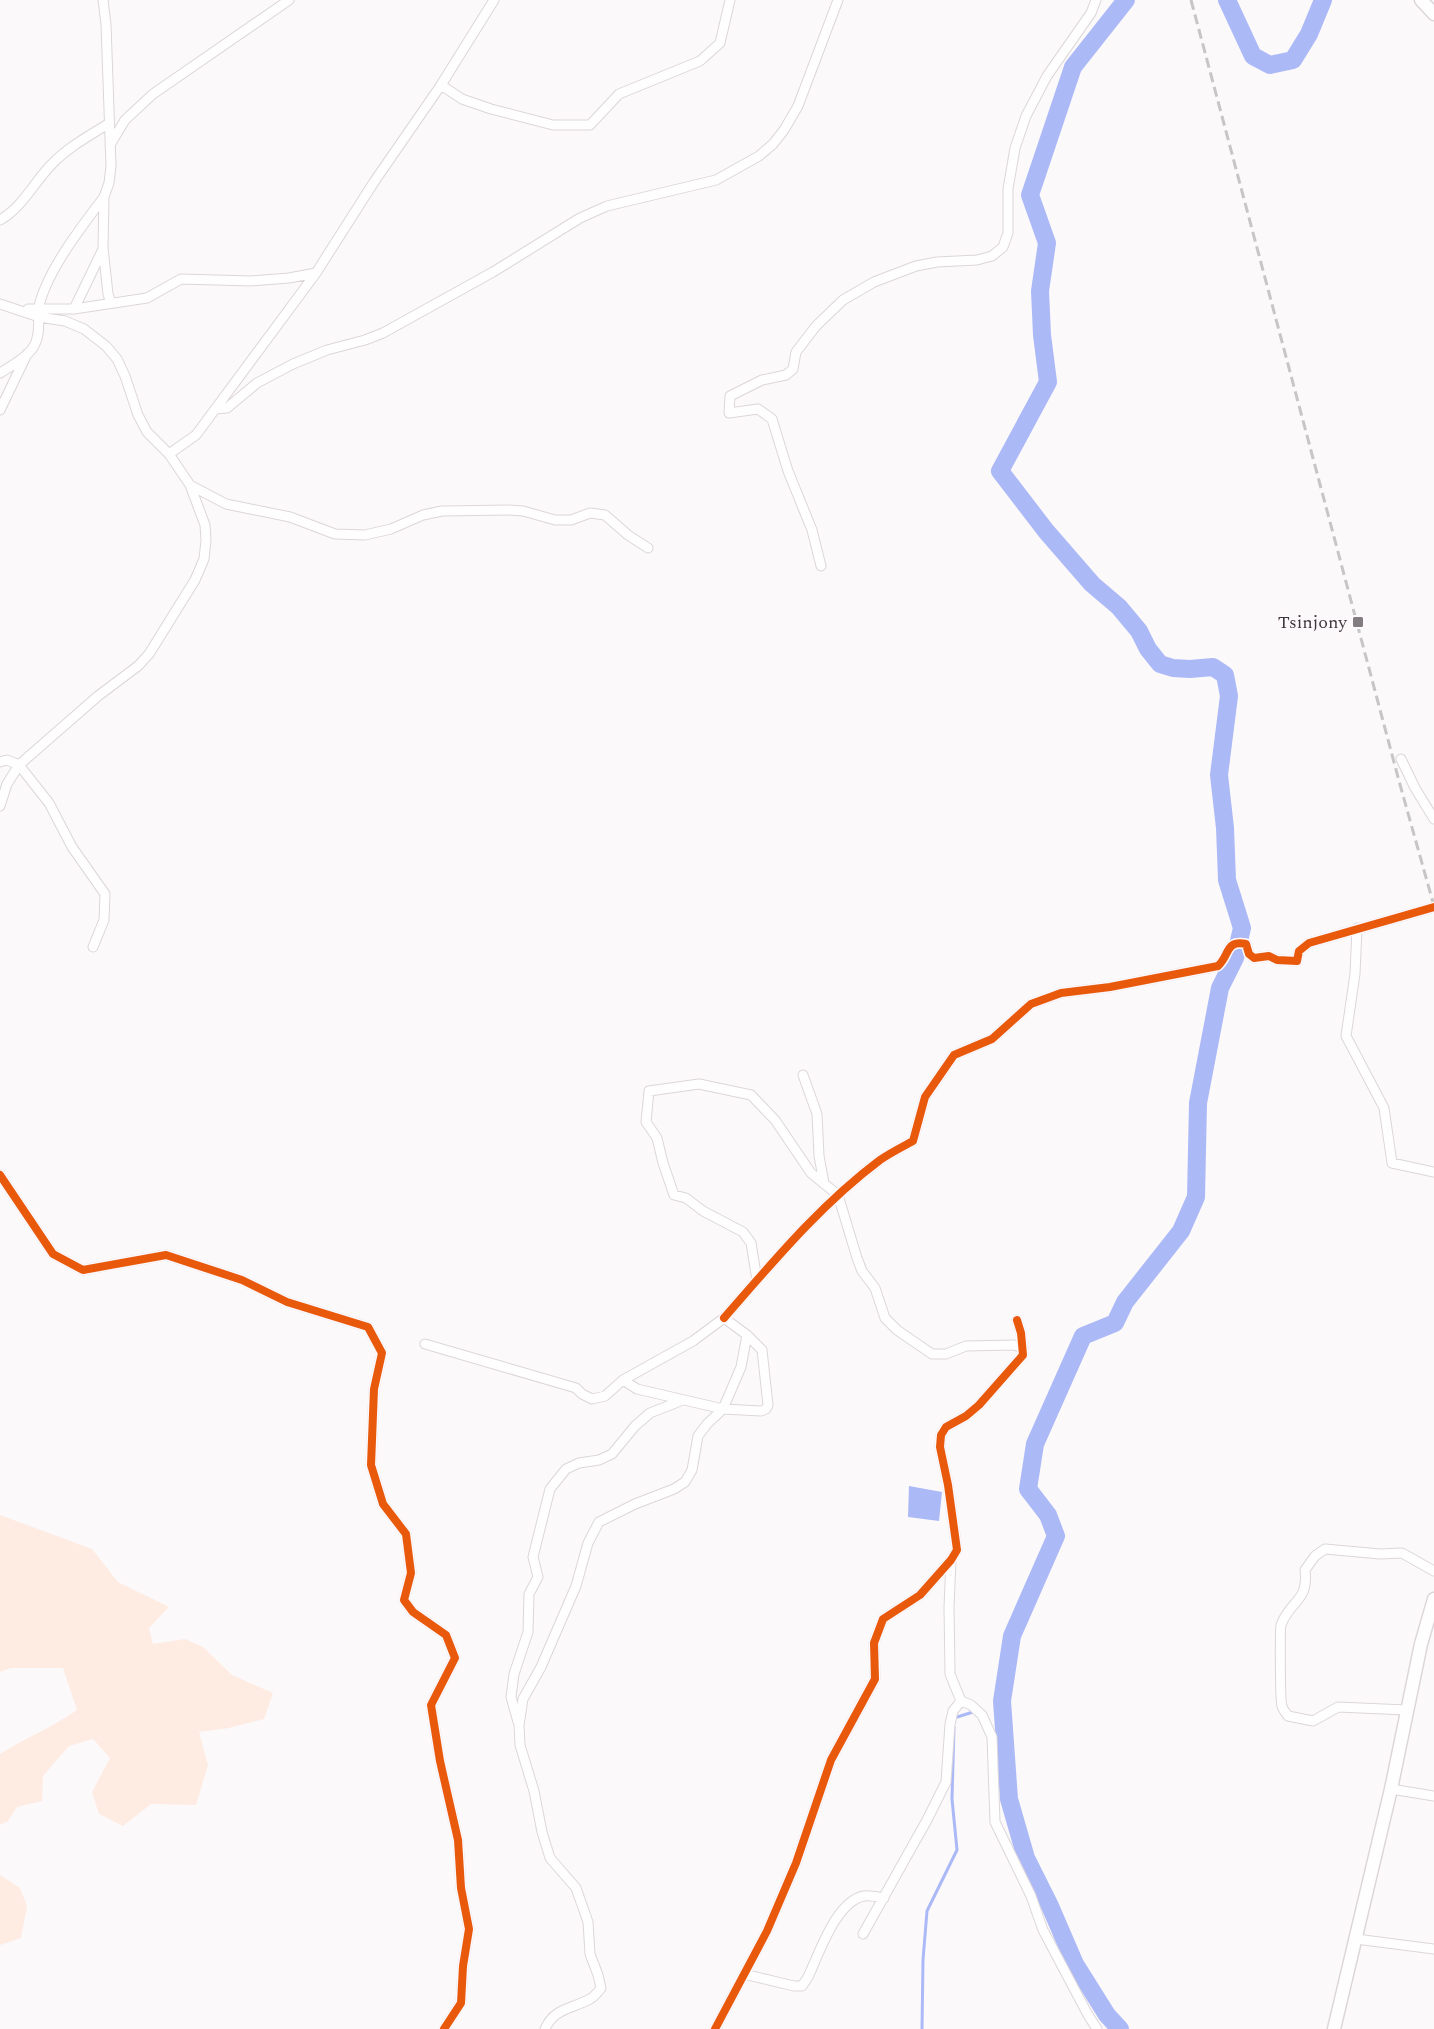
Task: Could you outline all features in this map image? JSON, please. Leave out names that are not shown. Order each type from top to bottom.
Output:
[{"type":"street","points":[[0,410],[27,354],[35,344],[39,332],[38,314],[46,286],[82,226],[104,197],[110,183],[106,24],[103,0]]},
{"type":"street","points":[[110,146],[125,120],[153,94],[289,0]]},
{"type":"street","points":[[169,454],[196,435],[316,273],[374,182],[441,85],[494,0]]},
{"type":"street","points":[[441,85],[462,99],[490,109],[554,125],[590,125],[619,94],[700,61],[720,43],[730,0]]},
{"type":"street","points":[[216,409],[227,408],[257,384],[293,364],[327,350],[383,333],[493,272],[580,218],[607,206],[716,180],[759,156],[773,144],[784,130],[798,106],[838,0]]},
{"type":"street","points":[[820,566],[812,530],[788,471],[772,419],[758,409],[729,413],[730,396],[762,380],[786,375],[793,369],[796,352],[816,326],[843,300],[874,282],[916,266],[937,262],[977,260],[992,256],[1003,248],[1008,233],[1008,189],[1012,164],[1015,148],[1026,116],[1046,76],[1091,13],[1096,0]]},
{"type":"street","points":[[1421,0],[1434,14]]},
{"type":"street","points":[[0,220],[26,197],[61,155],[108,124]]},
{"type":"street","points":[[104,197],[103,248],[108,294],[111,303]]},
{"type":"street","points":[[74,309],[103,248]]},
{"type":"street","points":[[38,314],[147,298],[181,279],[251,281],[316,273]]},
{"type":"street","points":[[0,304],[72,324],[84,329],[106,346],[117,359],[126,376],[138,415],[147,432],[169,454],[190,485],[205,525],[206,540],[204,559],[195,580],[149,654],[138,666],[98,696],[19,765],[6,784],[0,806]]},
{"type":"street","points":[[0,373],[27,354]]},
{"type":"street","points":[[190,485],[226,504],[290,517],[335,534],[365,535],[391,529],[422,515],[442,511],[523,511],[555,520],[571,520],[590,513],[605,515],[628,535],[648,548]]},
{"type":"street","points":[[1401,759],[1415,788],[1434,819]]},
{"type":"street","points":[[0,762],[7,760],[19,765],[49,803],[72,847],[105,894],[104,920],[93,947]]},
{"type":"street","points":[[425,1344],[576,1388],[582,1394],[592,1399],[605,1396],[623,1380],[693,1341],[724,1318],[805,1226],[838,1194],[881,1160],[913,1141],[925,1096],[954,1055],[992,1039],[1031,1004],[1061,993],[1110,987],[1218,966],[1232,944],[1240,943],[1247,945],[1249,954],[1254,958],[1269,956],[1278,960],[1297,961],[1299,951],[1309,943],[1434,907]]},
{"type":"street","points":[[1357,928],[1355,974],[1346,1036],[1384,1108],[1392,1163],[1434,1172]]},
{"type":"street","points":[[803,1075],[817,1114],[819,1156],[824,1183]]},
{"type":"street","points":[[758,1280],[751,1243],[744,1232],[703,1211],[686,1198],[674,1195],[663,1164],[657,1138],[646,1122],[649,1090],[700,1084],[751,1095],[776,1120],[811,1173],[838,1194],[862,1271],[875,1288],[885,1318],[897,1330],[932,1354],[938,1355],[966,1346],[1014,1346],[1023,1348]]},
{"type":"street","points":[[0,1175],[53,1254],[84,1270],[166,1255],[242,1280],[287,1302],[368,1327],[382,1353],[374,1389],[370,1465],[383,1504],[406,1534],[411,1573],[404,1600],[414,1612],[446,1635],[455,1658],[432,1705],[440,1761],[458,1840],[461,1888],[469,1929],[463,1966],[461,2003],[444,2029]]},
{"type":"street","points":[[623,1380],[637,1389],[724,1409],[761,1411],[766,1409],[768,1405],[762,1350],[747,1335],[724,1318]]},
{"type":"street","points":[[715,2029],[767,1932],[796,1863],[831,1760],[875,1679],[874,1643],[883,1619],[920,1595],[951,1560],[957,1550],[948,1485],[940,1447],[941,1435],[946,1426],[966,1416],[979,1405],[1024,1355],[1017,1320]]},
{"type":"street","points":[[537,2029],[571,2006],[591,1999],[601,1988],[590,1954],[588,1922],[576,1888],[550,1858],[520,1744],[523,1699],[541,1666],[573,1594],[588,1543],[599,1522],[634,1504],[674,1489],[684,1482],[692,1470],[698,1436],[707,1424],[724,1409],[741,1367],[747,1335]]},
{"type":"street","points":[[520,1725],[511,1697],[514,1674],[528,1632],[530,1594],[538,1577],[533,1556],[550,1489],[566,1469],[580,1463],[599,1460],[612,1454],[634,1426],[650,1413],[683,1400]]},
{"type":"street","points":[[1406,1710],[1338,1707],[1313,1721],[1288,1716],[1282,1706],[1280,1695],[1282,1650],[1280,1626],[1287,1612],[1302,1596],[1307,1583],[1305,1570],[1314,1556],[1325,1549],[1353,1553],[1402,1554],[1434,1571]]},
{"type":"street","points":[[951,1560],[949,1607],[950,1674],[960,1701],[971,1705],[982,1715],[992,1737],[995,1822],[1031,1896],[1043,1930],[1088,2015],[1098,2029]]},
{"type":"street","points":[[1334,2029],[1392,1789],[1406,1710],[1421,1644],[1434,1599]]},
{"type":"street","points":[[863,1934],[946,1782],[950,1724],[953,1711],[960,1701]]},
{"type":"street","points":[[1392,1789],[1434,1796]]},
{"type":"street","points":[[744,1974],[794,1986],[802,1986],[834,1922],[852,1901],[865,1896],[884,1898]]},
{"type":"street","points":[[1356,1939],[1434,1949]]},
{"type":"street","points":[[546,2029],[550,2019]]},
{"type":"shaded area","points":[[0,1515],[92,1549],[118,1582],[169,1607],[149,1628],[153,1644],[185,1639],[203,1647],[232,1675],[273,1693],[264,1719],[229,1728],[199,1732],[208,1765],[196,1805],[151,1804],[123,1826],[99,1814],[92,1792],[110,1758],[93,1739],[69,1746],[43,1776],[42,1801],[17,1807],[8,1821],[0,1825],[0,1754],[77,1710],[63,1668],[11,1668],[0,1672]]},
{"type":"shaded area","points":[[0,1875],[20,1888],[27,1906],[21,1938],[0,1945]]},
{"type":"water","points":[[909,1486],[942,1492],[939,1521],[908,1517]]},
{"type":"waterway","points":[[1120,2029],[1107,2015],[1075,1964],[1050,1906],[1026,1858],[1009,1799],[1002,1701],[1012,1636],[1056,1536],[1048,1515],[1028,1489],[1035,1444],[1083,1336],[1115,1323],[1125,1302],[1181,1231],[1196,1197],[1198,1103],[1220,988],[1235,958],[1242,928],[1227,880],[1225,828],[1219,775],[1229,696],[1225,675],[1213,667],[1190,669],[1173,668],[1160,664],[1148,649],[1139,631],[1119,607],[1092,584],[1046,531],[1000,471],[1048,382],[1042,335],[1040,291],[1047,243],[1030,195],[1073,67],[1126,0]]},
{"type":"waterway","points":[[1227,0],[1253,56],[1270,65],[1293,60],[1309,34],[1323,0]]},
{"type":"waterway","points":[[954,1720],[954,1718],[973,1712]]},
{"type":"waterway","points":[[922,2029],[923,1960],[927,1911],[957,1850],[952,1799],[954,1727]]},
{"type":"railway","points":[[1191,0],[1434,906]]},
{"type":"cycle path","points":[[724,1318],[798,1235],[837,1196],[880,1160],[913,1141],[925,1097],[954,1055],[992,1039],[1031,1004],[1061,993],[1110,987],[1218,966],[1231,946],[1239,943],[1246,944],[1249,954],[1254,958],[1269,956],[1277,960],[1297,961],[1299,951],[1309,943],[1434,907]]},
{"type":"cycle path","points":[[0,1175],[53,1254],[83,1270],[166,1255],[242,1280],[287,1302],[368,1327],[382,1353],[374,1389],[371,1465],[383,1504],[406,1534],[411,1573],[404,1600],[413,1612],[446,1635],[455,1658],[431,1705],[440,1761],[458,1840],[461,1888],[469,1929],[463,1966],[461,2003],[444,2029]]},
{"type":"cycle path","points":[[715,2029],[767,1931],[796,1863],[831,1760],[875,1679],[874,1643],[883,1619],[920,1595],[951,1560],[957,1550],[948,1485],[940,1447],[941,1435],[946,1427],[966,1416],[979,1405],[1023,1355],[1021,1333],[1017,1320]]},
{"type":"place","name":"Tsinjony","points":[[1358,622]]}]
